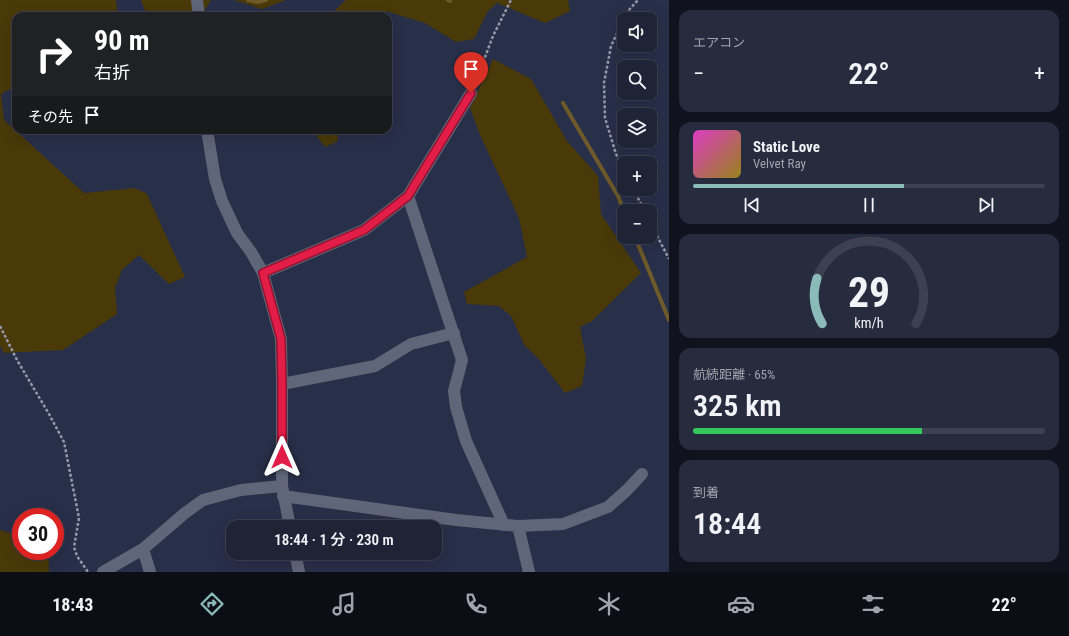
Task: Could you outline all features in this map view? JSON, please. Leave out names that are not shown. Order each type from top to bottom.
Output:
[{"type":"street","points":[[197,0],[198,12]]},
{"type":"street","points":[[263,273],[364,230],[408,196],[471,93]]},
{"type":"street","points":[[208,134],[215,179],[222,201],[237,234],[251,252],[263,273],[281,339],[283,491],[289,520]]},
{"type":"street","points":[[408,196],[462,360],[454,391],[456,407],[466,442],[504,525]]},
{"type":"street","points":[[282,384],[375,366],[411,344],[454,333]]},
{"type":"street","points":[[103,572],[143,549],[185,513],[203,500],[241,490],[283,491],[456,520],[518,526],[563,524],[608,507],[642,474]]},
{"type":"street","points":[[518,526],[529,572]]},
{"type":"street","points":[[143,549],[150,572]]},
{"type":"street","points":[[297,560],[300,572]]},
{"type":"path","points":[[471,93],[493,36],[511,0]]},
{"type":"path","points":[[628,12],[638,0]]},
{"type":"path","points":[[617,34],[611,46],[604,83],[605,118],[617,156]]},
{"type":"path","points":[[657,236],[669,259]]},
{"type":"path","points":[[0,326],[17,360],[64,442],[79,518],[74,547],[76,556],[88,572]]},
{"type":"shaded area","points":[[0,0],[116,0],[118,12],[12,12],[12,88],[1,94],[4,120],[12,127],[12,134],[19,134],[84,193],[135,188],[147,194],[185,277],[169,284],[139,255],[122,270],[115,288],[117,314],[63,350],[4,353],[0,346]]},
{"type":"shaded area","points":[[141,0],[211,0],[204,12],[146,12]]},
{"type":"shaded area","points":[[234,0],[286,0],[262,9]]},
{"type":"shaded area","points":[[346,0],[568,0],[570,11],[545,23],[497,3],[488,11],[474,39],[456,42],[425,23],[392,12],[333,12]]},
{"type":"shaded area","points":[[493,59],[531,79],[567,141],[598,176],[601,214],[617,238],[617,244],[621,244],[641,273],[592,321],[580,327],[586,359],[582,386],[565,393],[538,358],[525,346],[511,316],[499,306],[467,304],[464,292],[527,257],[519,218],[480,135],[470,108]]},
{"type":"shaded area","points":[[315,134],[337,134],[338,141],[325,147]]},
{"type":"shaded area","points":[[0,530],[12,533],[12,560],[48,560],[49,572],[0,572]]},
{"type":"waterway","points":[[248,0],[258,2],[266,0]]},
{"type":"waterway","points":[[563,103],[618,196],[621,204]]},
{"type":"waterway","points":[[638,244],[669,320]]},
{"type":"route","points":[[282,457],[281,339],[263,273],[364,230],[408,196],[471,93]]}]
